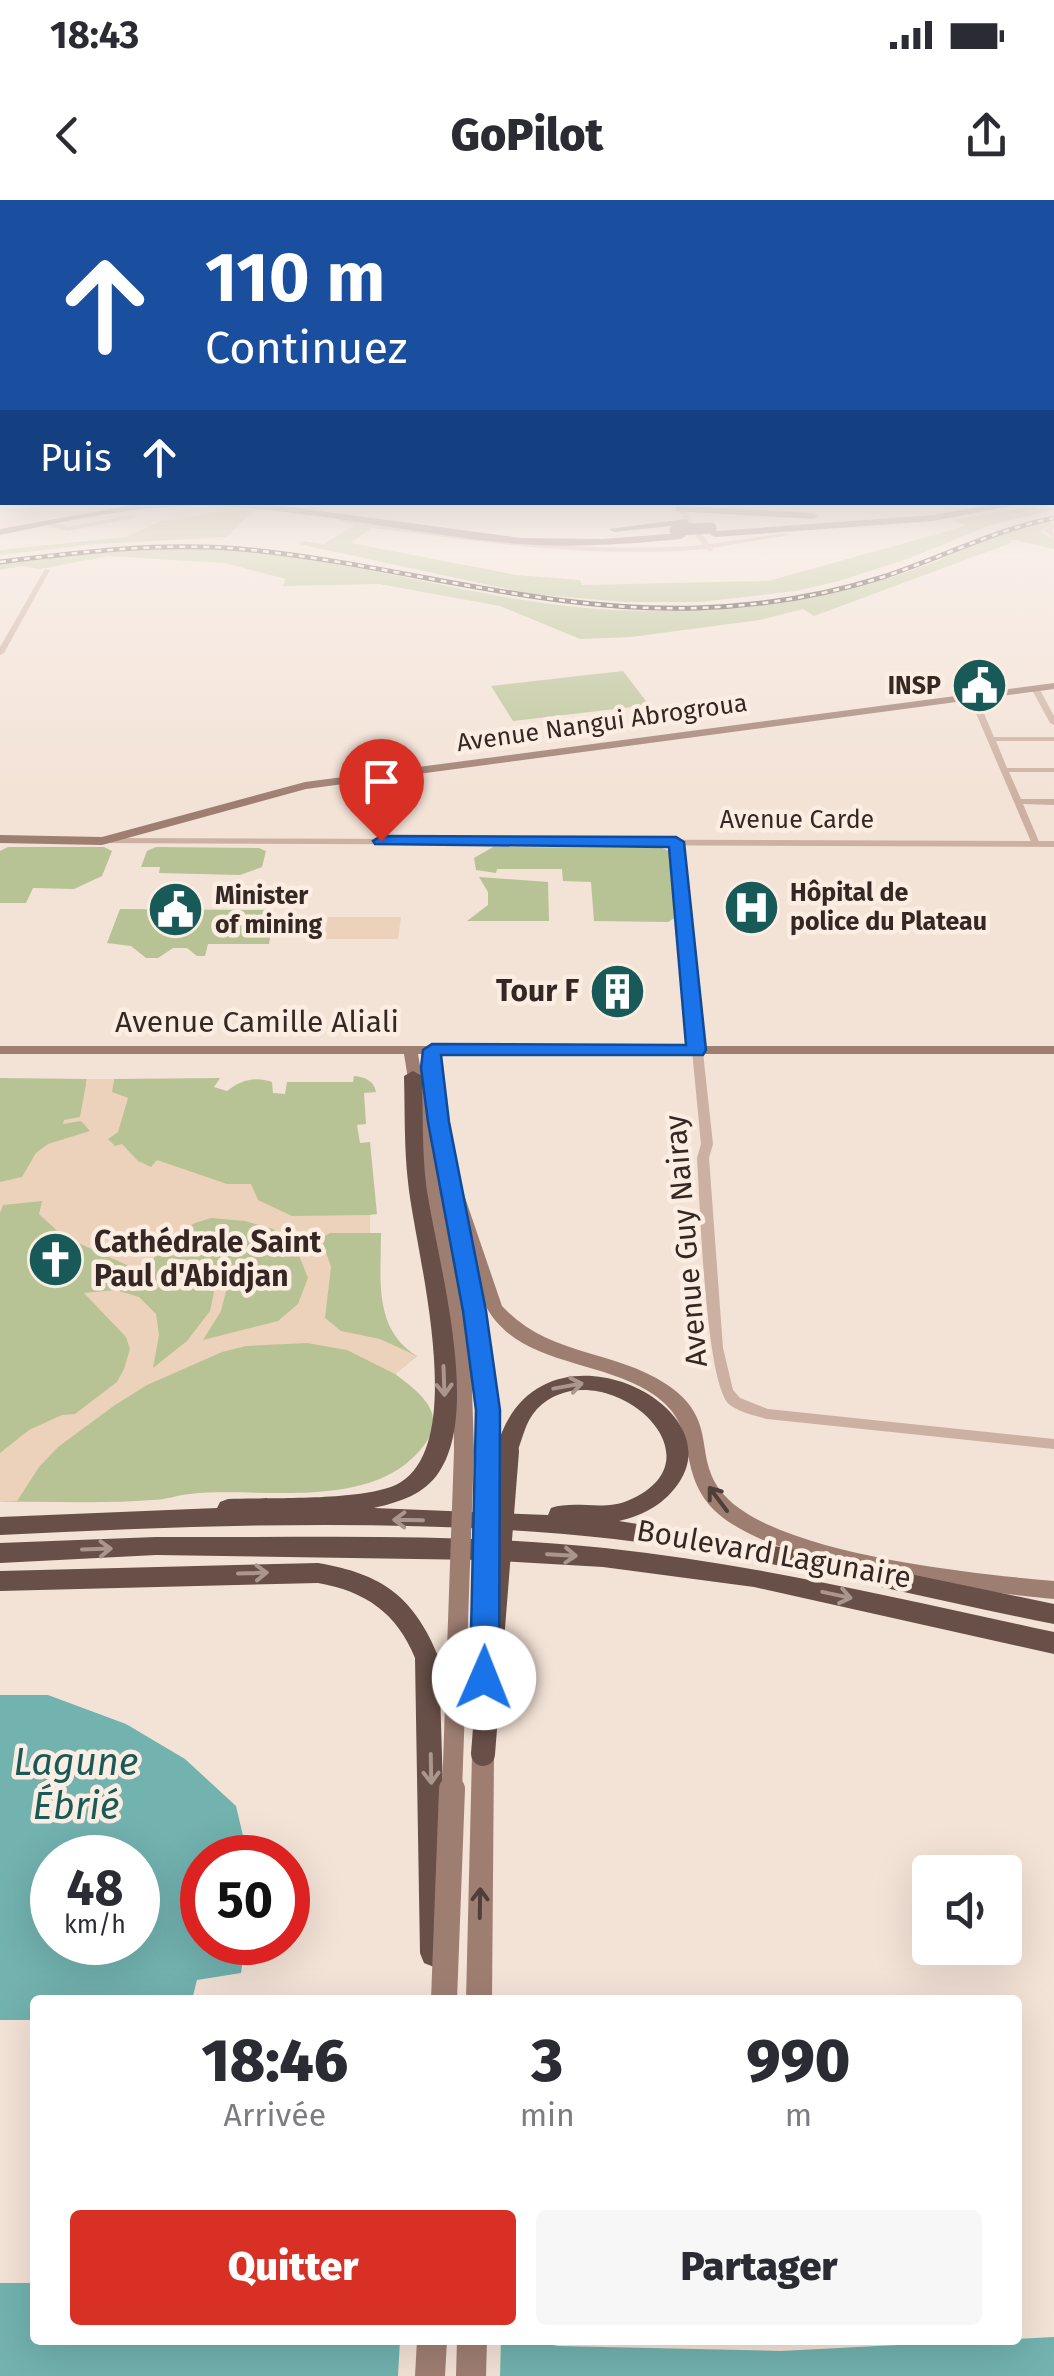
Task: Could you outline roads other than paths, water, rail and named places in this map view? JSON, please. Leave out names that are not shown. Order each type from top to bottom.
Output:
[{"type":"highway","points":[[126,1522],[220,1509],[388,1496],[428,1476],[439,1459],[444,1436],[443,1352],[417,1182],[413,1076]]},
{"type":"highway","points":[[457,1521],[596,1514],[636,1507],[666,1484],[678,1452],[664,1415],[646,1398],[600,1383],[560,1386],[533,1398],[486,1450],[484,1754]]},
{"type":"highway","name":"Boulevard Lagunaire","points":[[0,1526],[457,1521],[612,1530],[818,1562],[1054,1614]]},
{"type":"highway","name":"Boulevard Lagunaire","points":[[0,1553],[156,1546],[480,1550],[603,1557],[754,1577],[1054,1643]]},
{"type":"highway","points":[[818,1562],[902,1571]]},
{"type":"highway","points":[[0,1581],[287,1572],[341,1576],[383,1594],[412,1623],[427,1658],[434,1995]]},
{"type":"main road","name":"Avenue Nangui Abrogroua","points":[[102,841],[304,786],[1054,686]]},
{"type":"main road","name":"Avenue Carde","points":[[0,839],[102,841]]},
{"type":"main road","points":[[410,1050],[456,1315],[486,1450]]},
{"type":"main road","points":[[432,1050],[433,1086],[481,1356],[486,1450],[444,1995]]},
{"type":"main road","name":"Avenue Camille Aliali","points":[[0,1052],[1054,1050]]},
{"type":"main road","points":[[451,1178],[494,1309],[504,1324],[538,1346],[628,1374],[674,1398],[690,1418],[705,1481],[714,1498],[732,1516],[774,1538],[902,1571],[1054,1590]]},
{"type":"main road","points":[[478,1995],[484,1754]]},
{"type":"main road","points":[[430,2376],[432,2345]]},
{"type":"main road","points":[[471,2376],[472,2345]]},
{"type":"street","points":[[0,653],[31,598]]},
{"type":"street","points":[[1035,688],[1054,723]]},
{"type":"street","points":[[973,697],[1036,844]]},
{"type":"street","points":[[990,739],[1054,738]]},
{"type":"street","points":[[1004,770],[1054,770]]},
{"type":"street","points":[[1018,801],[1054,802]]},
{"type":"street","name":"Avenue Carde","points":[[102,841],[1054,844]]},
{"type":"street","points":[[676,842],[696,1050]]},
{"type":"street","name":"Avenue Guy Nairay","points":[[696,1050],[707,1144],[703,1158],[717,1348],[727,1392],[734,1402],[766,1414],[1054,1444]]},
{"type":"water","name":"Lagune Ébrié","points":[[0,1695],[48,1695],[126,1724],[185,1759],[236,1806],[243,1835],[180,1835],[180,1965],[242,1965],[241,1973],[197,1980],[193,1995],[30,1995],[30,2020],[0,2020]]},
{"type":"water","points":[[0,2283],[30,2283],[30,2345],[553,2345],[781,2351],[898,2345],[1022,2345],[1022,2339],[1054,2337],[1054,2376],[0,2376]]},
{"type":"railway","points":[[543,598],[697,608],[797,598]]},
{"type":"place","name":"INSP","points":[[980,686]]},
{"type":"place","name":"Hôpital de police du Plateau","points":[[751,907]]},
{"type":"place","name":"Minister of mining","points":[[176,910]]},
{"type":"place","name":"Tour F","points":[[618,991]]},
{"type":"place","name":"Cathédrale Saint Paul d'Abidjan","points":[[55,1259]]}]
